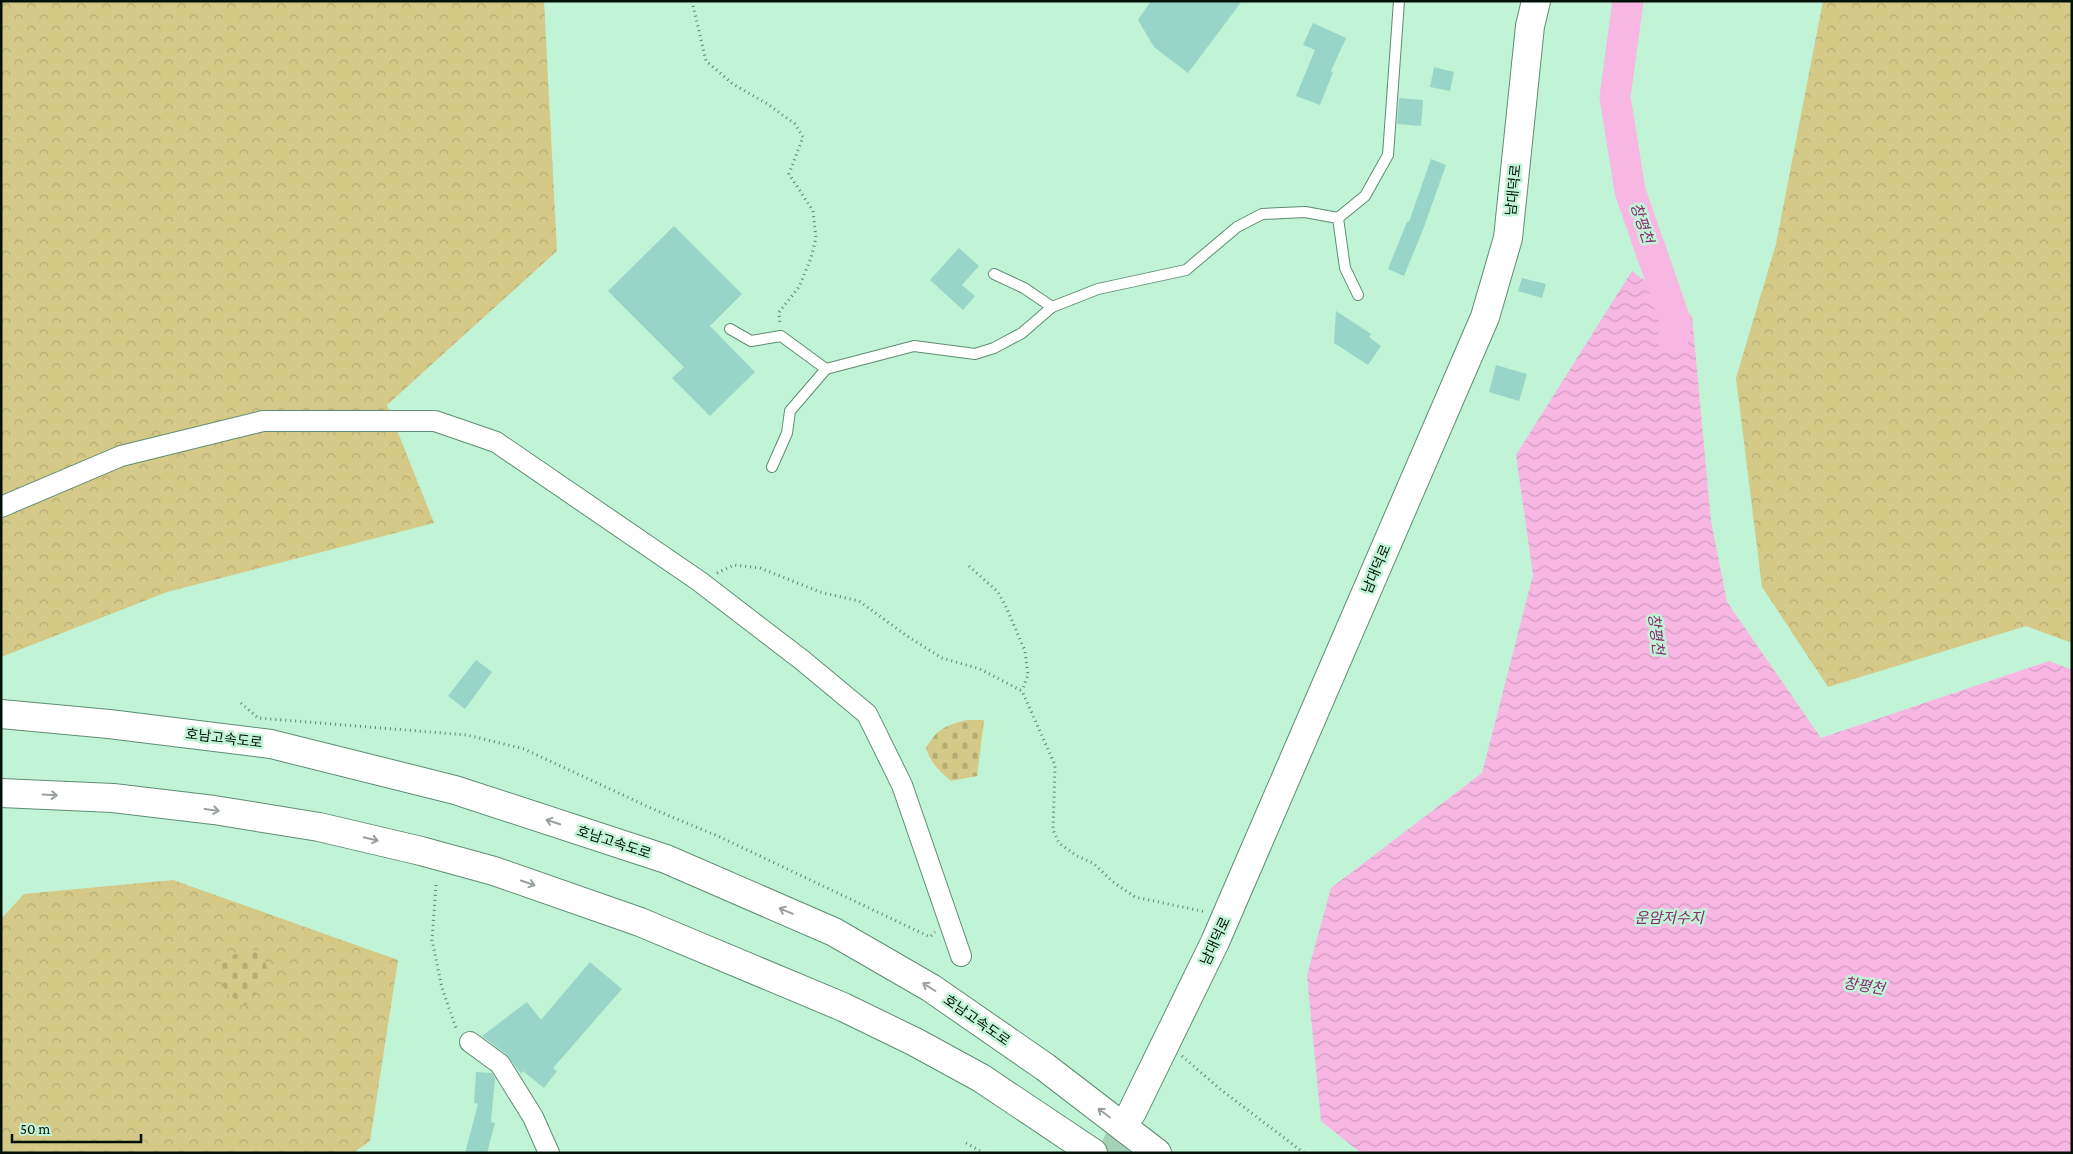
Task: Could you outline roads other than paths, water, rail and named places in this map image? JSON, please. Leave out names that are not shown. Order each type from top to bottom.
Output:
[{"type":"main road","name":"남대덕로","points":[[1132,1112],[1226,918],[1485,317],[1508,238],[1530,26],[1536,1]]},
{"type":"main road","name":"호남고속도로","points":[[1,714],[109,724],[272,744],[455,790],[666,859],[834,932],[931,988],[1045,1067],[1157,1153]]},
{"type":"main road","points":[[1,792],[113,798],[319,827],[421,851],[494,871],[640,922],[843,1007],[915,1042],[981,1078],[1093,1153]]},
{"type":"street","points":[[1,507],[121,456],[263,421],[435,421],[496,442],[699,581],[802,660],[867,714],[902,785],[961,956]]},
{"type":"street","points":[[470,1042],[500,1064],[533,1118],[548,1153]]},
{"type":"lane","points":[[772,467],[787,432],[790,411],[826,369],[914,346],[975,354],[994,348],[1022,332],[1052,307],[1098,289],[1186,270],[1237,227],[1262,214],[1305,212],[1338,218],[1365,196],[1388,155],[1399,1]]},
{"type":"lane","points":[[1338,218],[1345,268],[1358,295]]},
{"type":"lane","points":[[994,274],[1024,288],[1052,307]]},
{"type":"lane","points":[[730,329],[750,341],[781,336],[826,369]]},
{"type":"water","name":"운암저수지","points":[[1632,271],[1692,316],[1711,521],[1727,602],[1821,738],[2049,661],[2072,670],[2072,1153],[1361,1153],[1321,1121],[1307,975],[1331,888],[1482,773],[1533,575],[1516,455]]},
{"type":"waterway","name":"창평천","points":[[1628,1],[1615,97],[1630,191],[1676,323],[1673,338]]},
{"type":"tunnel","points":[[1112,1153],[1132,1112]]}]
